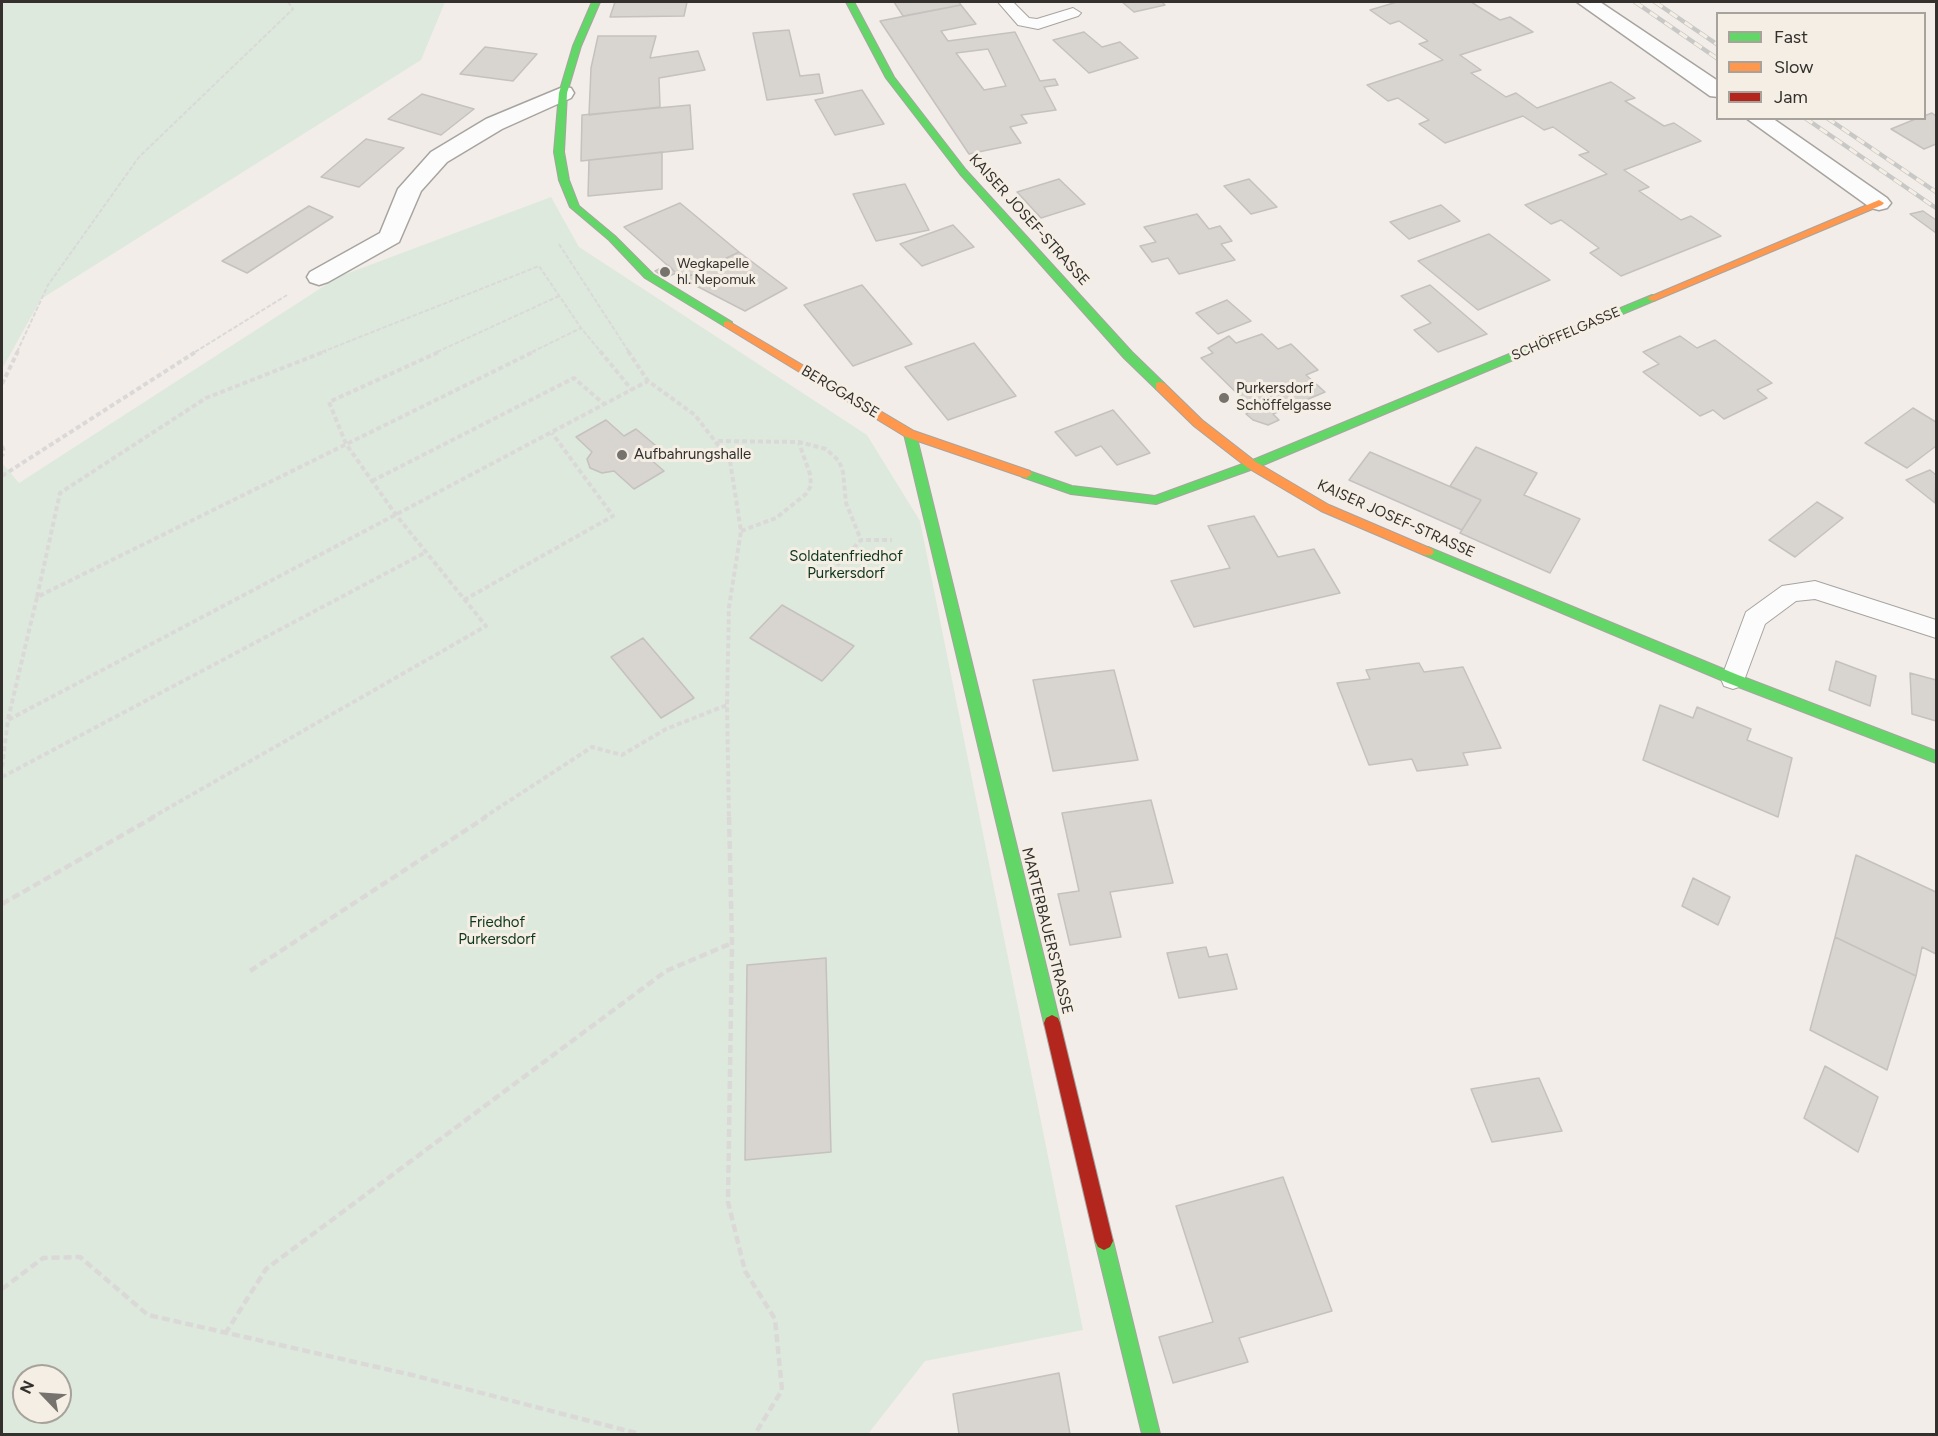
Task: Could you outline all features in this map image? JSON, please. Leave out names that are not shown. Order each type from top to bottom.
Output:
[{"type":"street","name":"BERGGASSE","points":[[596,2],[577,46],[563,93],[559,152],[564,180],[575,207],[612,238],[649,276],[910,435],[1071,490],[1156,500],[1252,465]]},
{"type":"street","name":"KAISER JOSEF-STRASSE","points":[[850,2],[890,78],[963,172],[1128,355],[1198,423],[1252,465],[1325,508],[1733,678],[1936,757]]},
{"type":"street","points":[[1587,2],[1716,90]]},
{"type":"street","points":[[319,277],[390,237],[410,189],[439,157],[494,124],[563,93]]},
{"type":"street","points":[[1760,120],[1879,203]]},
{"type":"street","name":"SCHÖFFELGASSE","points":[[1252,465],[1879,203]]},
{"type":"street","name":"MARTERBAUERSTRASSE","points":[[910,435],[1151,1434]]},
{"type":"lane","points":[[1005,2],[1024,22],[1038,24],[1073,14]]},
{"type":"lane","points":[[1733,678],[1755,619],[1790,592],[1815,590],[1936,629]]},
{"type":"path","points":[[2,384],[48,285],[140,156],[293,9],[288,2]]},
{"type":"path","points":[[557,239],[566,257],[648,381],[695,415],[730,461],[741,531],[729,607],[727,705],[732,943],[728,1202],[746,1271],[775,1319],[782,1390],[755,1434]]},
{"type":"path","points":[[2,767],[8,720],[60,494],[206,398],[539,266],[581,328],[632,390]]},
{"type":"path","points":[[2,476],[243,321],[319,277]]},
{"type":"path","points":[[2,904],[486,626],[396,515],[346,444],[329,402],[560,296]]},
{"type":"path","points":[[37,597],[581,328]]},
{"type":"path","points":[[372,481],[574,378],[605,405]]},
{"type":"path","points":[[8,720],[648,381]]},
{"type":"path","points":[[464,600],[613,516],[552,433]]},
{"type":"path","points":[[717,441],[799,442],[826,450],[839,461],[843,472],[846,503],[861,540]]},
{"type":"path","points":[[741,531],[776,518],[806,494],[811,486],[810,474],[799,442]]},
{"type":"path","points":[[2,446],[4,451],[2,456]]},
{"type":"path","points":[[826,577],[861,540],[902,540]]},
{"type":"path","points":[[2,777],[426,552]]},
{"type":"path","points":[[250,970],[592,747],[622,755],[666,729],[727,705]]},
{"type":"path","points":[[225,1334],[266,1269],[666,971],[732,943]]},
{"type":"path","points":[[2,1289],[43,1258],[80,1257],[148,1315],[412,1375],[640,1434]]},
{"type":"green space","points":[[2,2],[445,2],[421,60],[41,299],[2,369]]},
{"type":"green space","name":"Friedhof Purkersdorf","points":[[551,197],[579,247],[867,435],[920,521],[1083,1330],[925,1361],[868,1434],[2,1434],[2,463],[19,483],[338,277]]},
{"type":"building","points":[[615,2],[687,2],[684,16],[610,17]]},
{"type":"building","points":[[894,2],[959,2],[961,5],[903,16]]},
{"type":"building","points":[[1122,2],[1162,2],[1165,5],[1134,12]]},
{"type":"building","points":[[1397,2],[1471,2],[1500,20],[1510,17],[1533,32],[1460,55],[1481,70],[1471,73],[1506,97],[1516,93],[1537,108],[1611,82],[1635,98],[1625,101],[1664,126],[1674,123],[1701,141],[1624,170],[1649,187],[1639,191],[1681,220],[1691,216],[1721,236],[1621,276],[1590,253],[1599,248],[1561,220],[1551,224],[1525,205],[1607,174],[1579,155],[1589,152],[1553,127],[1544,130],[1523,116],[1445,143],[1419,124],[1429,120],[1398,98],[1388,101],[1367,85],[1443,60],[1419,44],[1428,41],[1399,21],[1390,24],[1370,10]]},
{"type":"building","points":[[961,5],[976,24],[941,31],[948,41],[1015,32],[1040,81],[1055,79],[1058,85],[1044,87],[1056,110],[1021,115],[1027,123],[1010,127],[1021,143],[969,154],[880,21]],"holes":[[[988,49],[1006,86],[984,90],[956,53]]]},
{"type":"building","points":[[789,30],[800,76],[819,74],[823,93],[767,100],[753,33]]},
{"type":"building","points":[[1084,32],[1102,47],[1120,42],[1138,58],[1089,73],[1053,40]]},
{"type":"building","points":[[598,36],[656,36],[650,58],[698,51],[705,70],[659,78],[660,107],[589,115],[591,68]]},
{"type":"building","points":[[485,47],[537,54],[513,81],[460,74]]},
{"type":"building","points":[[862,90],[884,124],[835,135],[815,100]]},
{"type":"building","points":[[422,94],[474,109],[441,135],[388,119]]},
{"type":"building","points":[[690,105],[693,149],[581,161],[582,115]]},
{"type":"building","points":[[1932,113],[1936,116],[1936,144],[1924,149],[1891,129],[1913,120],[1926,120],[1926,115]]},
{"type":"building","points":[[366,139],[404,148],[359,187],[321,177]]},
{"type":"building","points":[[662,152],[662,189],[588,196],[589,160]]},
{"type":"building","points":[[1059,179],[1085,204],[1041,218],[1017,192]]},
{"type":"building","points":[[1249,179],[1277,207],[1251,214],[1224,186]]},
{"type":"building","points":[[905,184],[929,230],[876,241],[853,194]]},
{"type":"building","points":[[680,203],[739,252],[683,279],[624,227]]},
{"type":"building","points":[[1441,205],[1460,221],[1409,239],[1390,222]]},
{"type":"building","points":[[309,206],[333,217],[247,273],[222,261]]},
{"type":"building","points":[[1923,211],[1936,220],[1936,233],[1910,214]]},
{"type":"building","points":[[1197,214],[1209,229],[1220,226],[1232,241],[1221,244],[1235,260],[1179,274],[1168,258],[1152,262],[1140,246],[1156,242],[1144,227]]},
{"type":"building","points":[[953,225],[974,247],[922,266],[900,244]]},
{"type":"building","points":[[1489,234],[1550,280],[1478,310],[1418,261]]},
{"type":"building","points":[[739,252],[787,288],[745,311],[683,279]]},
{"type":"building","name":"Wegkapelle hl. Nepomuk","points":[[668,265],[676,273],[665,278],[655,271]]},
{"type":"building","points":[[862,285],[912,344],[853,366],[804,305]]},
{"type":"building","points":[[1430,285],[1487,334],[1438,352],[1414,330],[1431,323],[1401,296]]},
{"type":"building","points":[[1227,300],[1251,321],[1218,334],[1196,313]]},
{"type":"building","points":[[1262,334],[1278,349],[1291,344],[1318,370],[1306,375],[1325,392],[1273,414],[1279,420],[1268,425],[1253,420],[1246,414],[1254,410],[1201,358],[1213,353],[1208,348],[1229,336],[1236,343]]},
{"type":"building","points":[[1680,336],[1697,348],[1715,340],[1772,383],[1757,390],[1767,398],[1724,419],[1713,410],[1700,416],[1643,372],[1659,364],[1643,352]]},
{"type":"building","points":[[974,343],[1016,396],[948,420],[905,367]]},
{"type":"building","points":[[1913,408],[1936,422],[1936,446],[1907,468],[1865,443]]},
{"type":"building","points":[[1113,410],[1150,453],[1117,465],[1101,446],[1076,456],[1055,432]]},
{"type":"building","name":"Aufbahrungshalle","points":[[606,420],[624,436],[636,429],[661,450],[649,458],[664,471],[634,489],[614,471],[602,473],[590,468],[587,459],[592,452],[576,437]]},
{"type":"building","points":[[1476,447],[1537,473],[1524,495],[1580,519],[1550,573],[1460,533],[1481,500],[1450,486]]},
{"type":"building","points":[[1370,452],[1481,500],[1462,530],[1349,480]]},
{"type":"building","points":[[1930,470],[1936,475],[1935,503],[1906,480]]},
{"type":"building","points":[[1817,502],[1843,518],[1795,557],[1769,540]]},
{"type":"building","points":[[1254,516],[1278,557],[1314,549],[1340,593],[1194,627],[1171,581],[1230,568],[1208,526]]},
{"type":"building","points":[[782,605],[854,646],[822,681],[750,638]]},
{"type":"building","points":[[643,638],[694,698],[661,718],[611,657]]},
{"type":"building","points":[[1836,661],[1876,676],[1870,706],[1829,690]]},
{"type":"building","points":[[1419,663],[1424,672],[1463,667],[1501,748],[1463,753],[1468,765],[1417,771],[1412,759],[1369,765],[1337,683],[1370,679],[1366,670]]},
{"type":"building","points":[[1114,670],[1138,760],[1053,771],[1033,680]]},
{"type":"building","points":[[1910,673],[1936,680],[1936,721],[1912,714]]},
{"type":"building","points":[[1660,705],[1693,718],[1697,707],[1751,729],[1747,740],[1792,758],[1778,817],[1643,760]]},
{"type":"building","points":[[1151,800],[1173,883],[1110,892],[1121,937],[1070,945],[1058,894],[1079,891],[1062,813]]},
{"type":"building","points":[[1856,855],[1936,892],[1936,954],[1922,947],[1916,976],[1835,937]]},
{"type":"building","points":[[1693,878],[1730,897],[1718,925],[1682,906]]},
{"type":"building","points":[[1835,937],[1916,976],[1887,1070],[1810,1030]]},
{"type":"building","points":[[1206,947],[1209,957],[1227,954],[1237,989],[1179,998],[1167,953]]},
{"type":"building","points":[[826,958],[831,1152],[745,1160],[747,965]]},
{"type":"building","points":[[1825,1066],[1878,1097],[1858,1152],[1804,1118]]},
{"type":"building","points":[[1539,1078],[1562,1131],[1492,1142],[1471,1089]]},
{"type":"building","points":[[1283,1177],[1332,1311],[1239,1338],[1248,1362],[1173,1383],[1159,1337],[1213,1322],[1176,1206]]},
{"type":"building","points":[[1059,1373],[1070,1434],[959,1434],[953,1394]]},
{"type":"railway","points":[[1635,2],[1716,58]]},
{"type":"railway","points":[[1655,2],[1716,44]]},
{"type":"railway","points":[[1808,120],[1936,208]]},
{"type":"railway","points":[[1830,120],[1936,192]]},
{"type":"traffic: fast","points":[[596,2],[577,46],[563,93],[559,152],[564,180],[575,207],[612,238],[649,276],[728,324]]},
{"type":"traffic: fast","points":[[850,2],[890,78],[963,172],[1128,355],[1160,386]]},
{"type":"traffic: fast","points":[[1026,474],[1071,490],[1156,500],[1252,465],[1652,298]]},
{"type":"traffic: fast","points":[[910,434],[1052,1023]]},
{"type":"traffic: fast","points":[[1428,552],[1733,679],[1936,757]]},
{"type":"traffic: fast","points":[[1104,1241],[1151,1434]]},
{"type":"traffic: slow","points":[[1652,298],[1879,203]]},
{"type":"traffic: slow","points":[[728,324],[910,434],[1026,474]]},
{"type":"traffic: slow","points":[[1160,386],[1198,423],[1252,465],[1325,508],[1428,552]]},
{"type":"traffic: jam","points":[[1052,1023],[1104,1241]]},
{"type":"place","name":"Wegkapelle hl. Nepomuk","points":[[665,272]]},
{"type":"place","name":"Purkersdorf Schöffelgasse","points":[[1224,398]]},
{"type":"place","name":"Aufbahrungshalle","points":[[622,455]]},
{"type":"park label","name":"Soldatenfriedhof Purkersdorf","points":[[846,566]]}]
